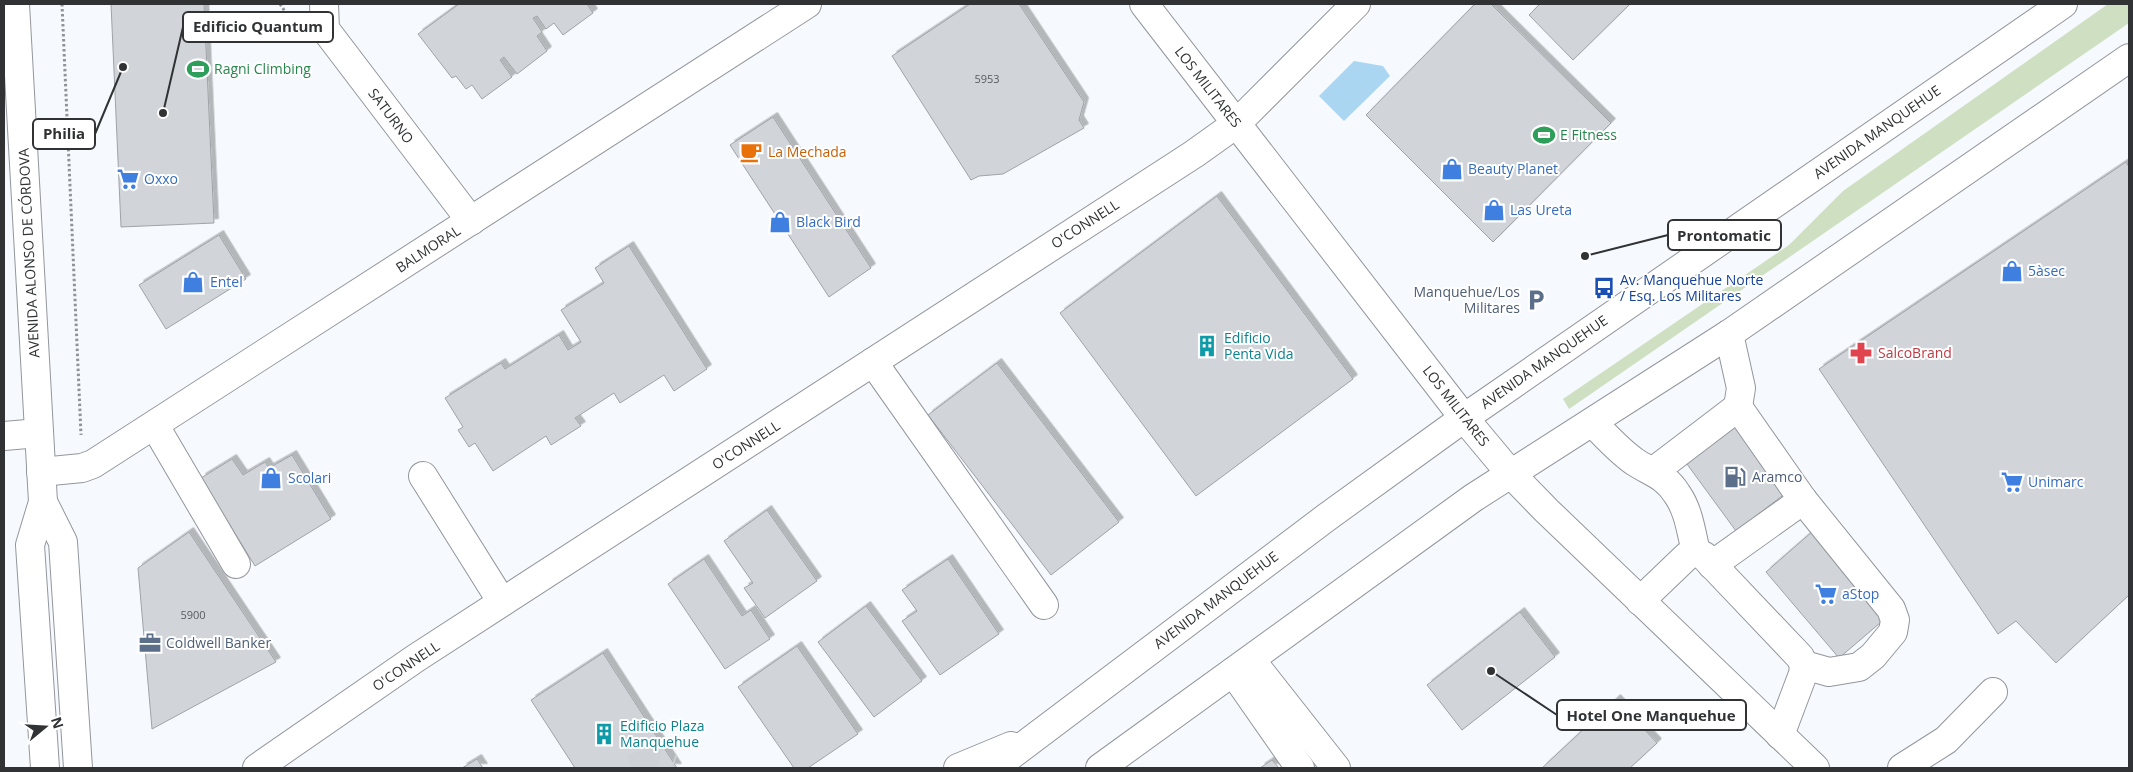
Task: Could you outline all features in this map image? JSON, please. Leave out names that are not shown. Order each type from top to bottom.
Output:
[{"type":"main road","name":"AVENIDA ALONSO DE CÓRDOVA","points":[[15,4],[43,502],[30,545],[45,768]]},
{"type":"main road","name":"BALMORAL","points":[[41,472],[82,468],[93,464],[155,426],[807,4]]},
{"type":"main road","name":"LOS MILITARES","points":[[1144,4],[1464,418],[1510,473],[1640,601],[1815,768]]},
{"type":"main road","name":"O'CONNELL","points":[[257,768],[416,658],[1194,154],[1236,124],[1356,4]]},
{"type":"main road","name":"AVENIDA MANQUEHUE","points":[[994,768],[1327,517],[1464,418],[2063,4]]},
{"type":"main road","name":"SATURNO","points":[[323,5],[324,29],[471,221]]},
{"type":"main road","points":[[1100,768],[1467,502],[1729,334],[2129,58]]},
{"type":"main road","points":[[1654,471],[1738,407],[1741,388],[1729,334]]},
{"type":"main road","points":[[873,362],[1044,605]]},
{"type":"main road","points":[[1738,407],[1803,500],[1891,609],[1895,620],[1893,632],[1873,656],[1859,667],[1829,672],[1804,665]]},
{"type":"main road","points":[[1592,423],[1630,458],[1654,471],[1665,480],[1681,500],[1704,558],[1800,657],[1804,665],[1803,674],[1780,735]]},
{"type":"main road","points":[[155,426],[236,564]]},
{"type":"main road","points":[[4,436],[39,434]]},
{"type":"main road","points":[[423,476],[502,602]]},
{"type":"main road","points":[[1640,601],[1686,556],[1704,558],[1803,500]]},
{"type":"main road","name":"AVENIDA ALONSO DE CÓRDOVA","points":[[43,502],[63,542],[78,768]]},
{"type":"main road","points":[[1242,666],[1300,768]]},
{"type":"main road","points":[[1242,666],[1336,768]]},
{"type":"main road","points":[[1902,768],[1946,740],[1993,692]]},
{"type":"main road","name":"AVENIDA MANQUEHUE","points":[[958,768],[1036,736]]},
{"type":"path","points":[[62,4],[82,468]]},
{"type":"green space","points":[[2108,4],[2129,4],[2129,23],[1569,409],[1563,399],[1789,245],[1843,191]]},
{"type":"water","points":[[1354,61],[1383,66],[1390,76],[1344,121],[1319,96]]},
{"type":"building","points":[[111,4],[204,4],[214,223],[121,227]]},
{"type":"building","points":[[459,4],[587,4],[593,13],[563,35],[554,23],[546,29],[537,16],[533,18],[542,32],[537,36],[547,51],[517,74],[504,57],[500,60],[512,77],[482,99],[472,85],[466,89],[456,76],[452,78],[418,34]]},
{"type":"building","points":[[970,4],[1019,4],[1084,102],[1079,120],[1084,128],[1003,174],[979,176],[971,180],[892,56]]},
{"type":"building","points":[[1475,4],[1491,4],[1611,123],[1493,242],[1366,115]]},
{"type":"building","points":[[1540,4],[1630,4],[1573,60],[1529,15]]},
{"type":"building","points":[[773,117],[871,268],[829,297],[730,145]]},
{"type":"building","name":"Unimarc","points":[[2126,162],[2129,167],[2129,595],[2056,663],[2016,621],[1998,634],[1819,369]]},
{"type":"building","name":"Edificio Penta Vida","points":[[1217,196],[1353,379],[1196,496],[1060,313]]},
{"type":"building","name":"Entel","points":[[219,235],[246,279],[166,329],[139,285]]},
{"type":"building","points":[[629,246],[707,369],[674,391],[664,375],[620,403],[614,393],[575,418],[581,426],[551,445],[546,436],[493,471],[475,443],[469,447],[458,430],[463,427],[445,398],[501,363],[505,369],[559,335],[568,350],[581,342],[561,310],[604,283],[595,268]]},
{"type":"building","points":[[997,363],[1119,522],[1051,575],[928,415]]},
{"type":"building","name":"Aramco","points":[[1736,423],[1786,493],[1736,531],[1684,460]]},
{"type":"building","points":[[292,455],[331,519],[255,566],[201,478],[232,459],[243,475],[265,462],[269,468]]},
{"type":"building","points":[[767,510],[817,581],[765,618],[744,588],[753,583],[724,541]]},
{"type":"building","name":"aStop","points":[[1813,531],[1887,617],[1839,658],[1766,572]]},
{"type":"building","points":[[189,532],[276,662],[152,729],[138,568]]},
{"type":"building","points":[[704,559],[742,616],[751,610],[770,639],[725,669],[668,584]]},
{"type":"building","points":[[948,559],[999,634],[940,675],[902,621],[917,611],[902,590]]},
{"type":"building","points":[[866,606],[922,681],[874,717],[818,642]]},
{"type":"building","points":[[1520,612],[1555,657],[1462,730],[1427,685]]},
{"type":"building","points":[[797,646],[858,734],[808,768],[794,768],[738,687]]},
{"type":"building","name":"Edificio Plaza Manquehue","points":[[603,653],[677,768],[575,768],[531,700]]},
{"type":"building","points":[[1616,699],[1657,743],[1630,768],[1542,768]]},
{"type":"building","points":[[477,759],[483,768],[462,768]]},
{"type":"building","points":[[1272,760],[1279,768],[1260,768]]},
{"type":"tunnel","points":[[631,768],[654,762],[673,768]]},
{"type":"place","name":"Philia","points":[[123,67]]},
{"type":"place","name":"Ragni Climbing","points":[[198,69]]},
{"type":"place","name":"Edificio Quantum","points":[[163,113]]},
{"type":"place","name":"E Fitness","points":[[1544,135]]},
{"type":"place","name":"La Mechada","points":[[751,152]]},
{"type":"place","name":"Beauty Planet","points":[[1452,169]]},
{"type":"place","name":"Oxxo","points":[[128,179]]},
{"type":"place","name":"Las Ureta","points":[[1494,210]]},
{"type":"place","name":"Black Bird","points":[[780,222]]},
{"type":"place","name":"Prontomatic","points":[[1585,256]]},
{"type":"place","name":"5àsec","points":[[2012,271]]},
{"type":"place","name":"Entel","points":[[193,282]]},
{"type":"place","name":"Av. Manquehue Norte / Esq. Los Militares","points":[[1604,288]]},
{"type":"place","name":"Manquehue/Los Militares","points":[[1536,300]]},
{"type":"place","name":"Edificio Penta Vida","points":[[1207,346]]},
{"type":"place","name":"SalcoBrand","points":[[1861,353]]},
{"type":"place","name":"Aramco","points":[[1735,477]]},
{"type":"place","name":"Scolari","points":[[271,478]]},
{"type":"place","name":"Unimarc","points":[[2012,482]]},
{"type":"place","name":"aStop","points":[[1826,594]]},
{"type":"place","name":"Coldwell Banker","points":[[150,643]]},
{"type":"place","name":"Hotel One Manquehue","points":[[1491,671]]},
{"type":"place","name":"Edificio Plaza Manquehue","points":[[604,734]]}]
